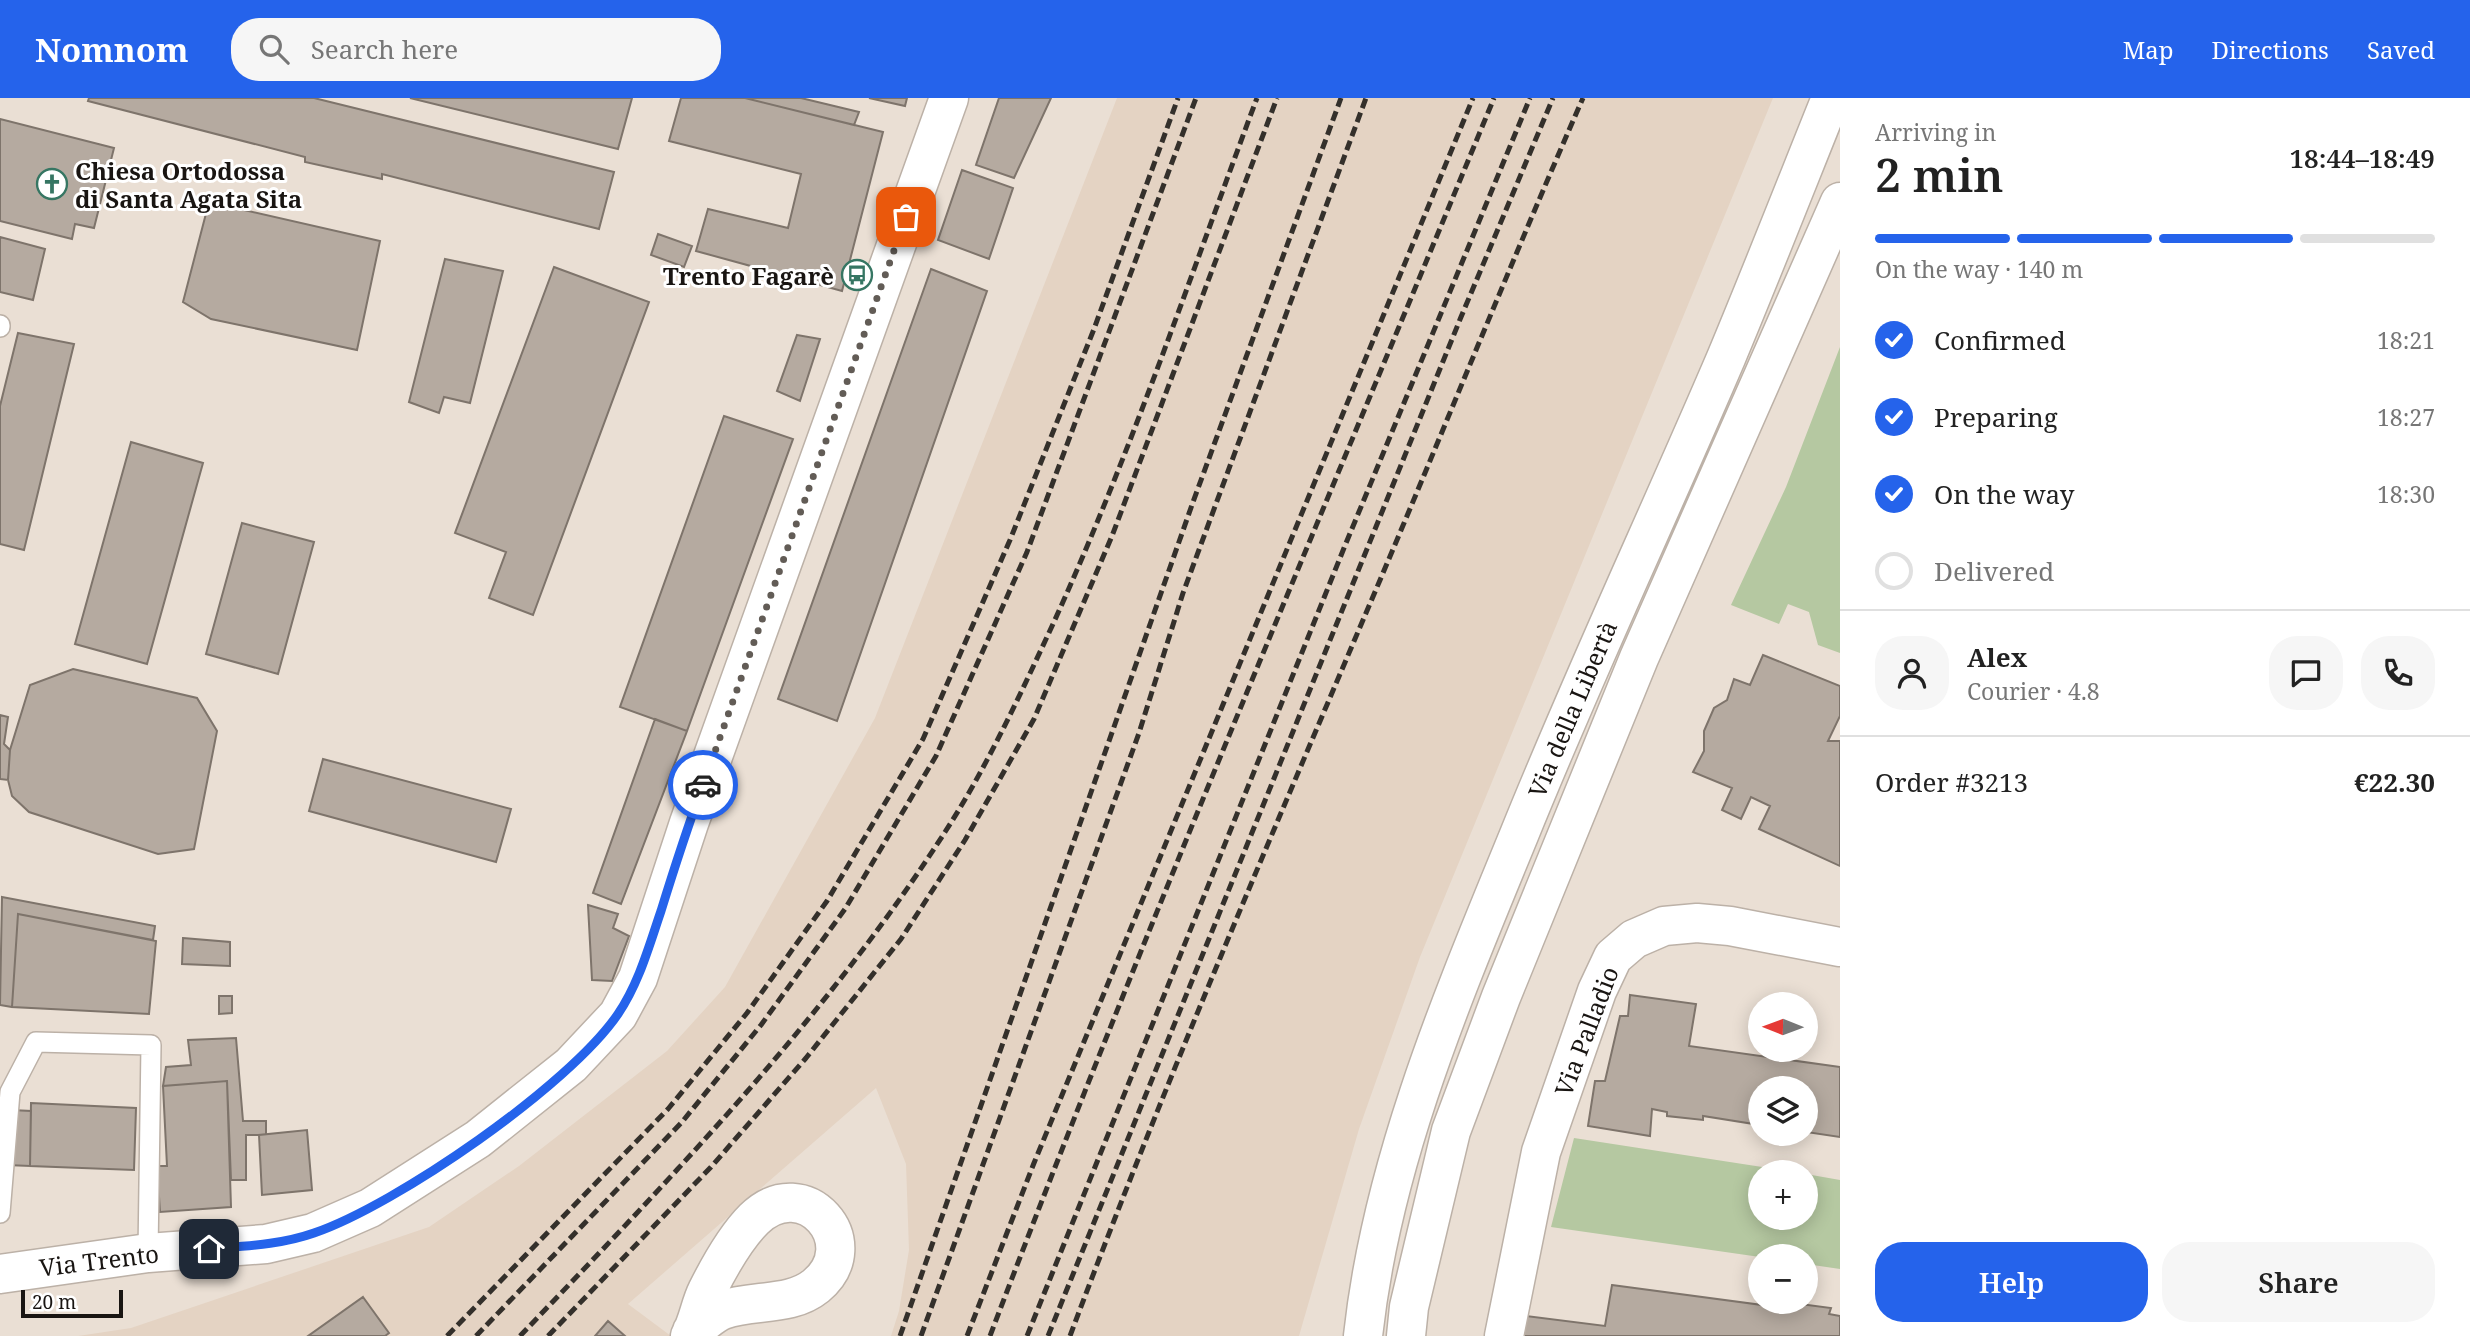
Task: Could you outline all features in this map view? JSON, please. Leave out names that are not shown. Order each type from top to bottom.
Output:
[{"type":"main road","name":"Via Trento","points":[[0,1274],[148,1253],[266,1244],[313,1233],[370,1208],[478,1139],[554,1080],[618,1015],[638,978],[689,823],[949,98]]},
{"type":"main road","name":"Via della Libertà","points":[[1363,1336],[1366,1305],[1403,1139],[1462,974],[1553,751],[1726,357],[1831,98]]},
{"type":"main road","name":"Via della Libertà","points":[[1406,1336],[1409,1307],[1451,1131],[1501,997],[1639,658],[1840,202]]},
{"type":"main road","name":"Via Palladio","points":[[1504,1336],[1541,1152],[1597,991],[1613,957],[1634,939],[1664,926],[1696,923],[1730,926],[1840,947]]},
{"type":"lane","points":[[0,1213],[10,1092],[36,1042],[151,1045],[148,1253]]},
{"type":"shaded area","points":[[1117,98],[1773,98],[1420,957],[1359,1129],[1299,1336],[891,1336],[899,1311],[909,1250],[906,1164],[876,1088],[628,1304],[671,1336],[78,1336],[131,1328],[429,1227],[519,1166],[667,1051],[725,987],[875,718]]},
{"type":"green space","points":[[1840,347],[1840,653],[1818,645],[1809,612],[1788,604],[1779,624],[1731,605],[1786,487]]},
{"type":"green space","points":[[1574,1138],[1748,1165],[1748,1230],[1818,1230],[1818,1176],[1840,1180],[1840,1269],[1818,1266],[1818,1244],[1748,1244],[1748,1255],[1551,1227]]},
{"type":"building","points":[[89,98],[314,98],[614,172],[599,229],[382,174],[382,179],[305,162],[305,157],[88,101]]},
{"type":"building","points":[[410,98],[632,98],[618,149]]},
{"type":"building","points":[[681,98],[745,98],[883,132],[842,291],[696,251],[708,209],[788,228],[801,174],[669,141]]},
{"type":"building","points":[[745,98],[801,98],[859,112],[854,125]]},
{"type":"building","points":[[869,98],[907,98],[905,106]]},
{"type":"building","points":[[999,98],[1051,98],[1014,178],[976,165]]},
{"type":"building","name":"Chiesa Ortodossa di Santa Agata Sita","points":[[0,119],[114,148],[94,228],[75,224],[72,239],[0,221]]},
{"type":"building","points":[[962,170],[1013,188],[989,259],[938,240]]},
{"type":"building","points":[[209,202],[380,241],[357,350],[211,319],[183,302]]},
{"type":"building","points":[[658,234],[692,246],[684,267],[651,255]]},
{"type":"building","points":[[0,237],[45,249],[33,300],[0,292]]},
{"type":"building","points":[[445,259],[503,271],[470,403],[444,397],[439,413],[409,402]]},
{"type":"building","points":[[554,267],[649,302],[533,615],[489,598],[506,552],[455,533]]},
{"type":"building","points":[[931,269],[987,291],[837,721],[778,699]]},
{"type":"building","points":[[18,333],[74,344],[24,550],[0,544],[0,406]]},
{"type":"building","points":[[797,335],[820,339],[800,401],[777,391]]},
{"type":"building","points":[[724,416],[793,439],[687,731],[620,707]]},
{"type":"building","points":[[131,442],[203,463],[147,664],[75,644]]},
{"type":"building","points":[[242,523],[314,542],[278,674],[206,654]]},
{"type":"building","points":[[1763,655],[1840,686],[1840,716],[1828,741],[1840,741],[1840,866],[1759,829],[1770,806],[1751,797],[1741,819],[1722,810],[1732,788],[1693,772],[1704,751],[1704,731],[1714,708],[1727,700],[1734,679],[1750,685]]},
{"type":"building","points":[[73,669],[197,698],[217,731],[194,849],[158,854],[29,812],[12,796],[8,780],[10,750],[30,685]]},
{"type":"building","points":[[0,715],[8,717],[4,744],[10,750],[8,780],[0,779]]},
{"type":"building","points":[[655,719],[687,731],[621,904],[593,893]]},
{"type":"building","points":[[323,759],[511,809],[496,862],[309,811]]},
{"type":"building","points":[[2,897],[155,926],[153,940],[18,914],[12,1007],[0,1005]]},
{"type":"building","points":[[588,905],[618,914],[613,928],[629,936],[612,981],[592,980]]},
{"type":"building","points":[[18,914],[156,941],[149,1014],[12,1007]]},
{"type":"building","points":[[183,938],[230,942],[230,966],[182,964]]},
{"type":"building","points":[[1630,995],[1696,1004],[1689,1046],[1748,1054],[1748,1062],[1804,1062],[1840,1067],[1840,1137],[1818,1134],[1818,1076],[1748,1076],[1748,1123],[1703,1116],[1703,1120],[1667,1116],[1667,1112],[1652,1109],[1650,1136],[1588,1126],[1595,1081],[1605,1081],[1620,1016],[1628,1016]]},
{"type":"building","points":[[219,996],[232,996],[232,1013],[219,1014]]},
{"type":"building","points":[[236,1038],[243,1121],[266,1121],[266,1135],[246,1135],[246,1180],[231,1180],[227,1081],[163,1086],[166,1067],[191,1065],[188,1040]]},
{"type":"building","points":[[227,1081],[231,1207],[160,1212],[157,1166],[167,1166],[163,1086]]},
{"type":"building","points":[[31,1103],[136,1108],[134,1170],[30,1166]]},
{"type":"building","points":[[11,1110],[31,1111],[30,1166],[7,1165]]},
{"type":"building","points":[[307,1130],[312,1190],[262,1195],[259,1135]]},
{"type":"building","points":[[1612,1285],[1748,1303],[1748,1314],[1818,1314],[1818,1306],[1831,1308],[1829,1314],[1840,1316],[1840,1336],[1516,1336],[1518,1315],[1605,1326]]},
{"type":"building","points":[[363,1297],[389,1333],[385,1336],[308,1336]]},
{"type":"building","points":[[608,1321],[625,1336],[595,1336]]},
{"type":"railway","points":[[447,1336],[668,1109],[747,1013],[827,901],[923,739],[1010,540],[1094,329],[1178,98]]},
{"type":"railway","points":[[476,1336],[682,1122],[761,1025],[845,909],[936,756],[1027,552],[1196,98]]},
{"type":"railway","points":[[520,1336],[690,1156],[798,1032],[899,901],[960,807],[1015,704],[1081,560],[1160,363],[1257,98]]},
{"type":"railway","points":[[548,1336],[711,1167],[806,1058],[901,939],[965,840],[1034,719],[1112,536],[1277,98]]},
{"type":"railway","points":[[900,1336],[1193,502],[1341,98]]},
{"type":"railway","points":[[921,1336],[1139,733],[1183,593],[1366,98]]},
{"type":"railway","points":[[967,1336],[1034,1163],[1473,98]]},
{"type":"railway","points":[[990,1336],[1174,870],[1494,98]]},
{"type":"railway","points":[[1027,1336],[1344,548],[1530,98]]},
{"type":"railway","points":[[1048,1336],[1461,317],[1553,98]]},
{"type":"railway","points":[[1070,1336],[1214,973],[1583,98]]},
{"type":"way so far","points":[[703,785],[906,217]]},
{"type":"place","name":"Chiesa Ortodossa di Santa Agata Sita","points":[[52,184]]},
{"type":"place","name":"Trento Fagarè","points":[[857,275]]},
{"type":"route","points":[[209,1249],[266,1244],[313,1233],[370,1208],[478,1139],[572,1065],[618,1015],[638,978],[703,785]]}]
